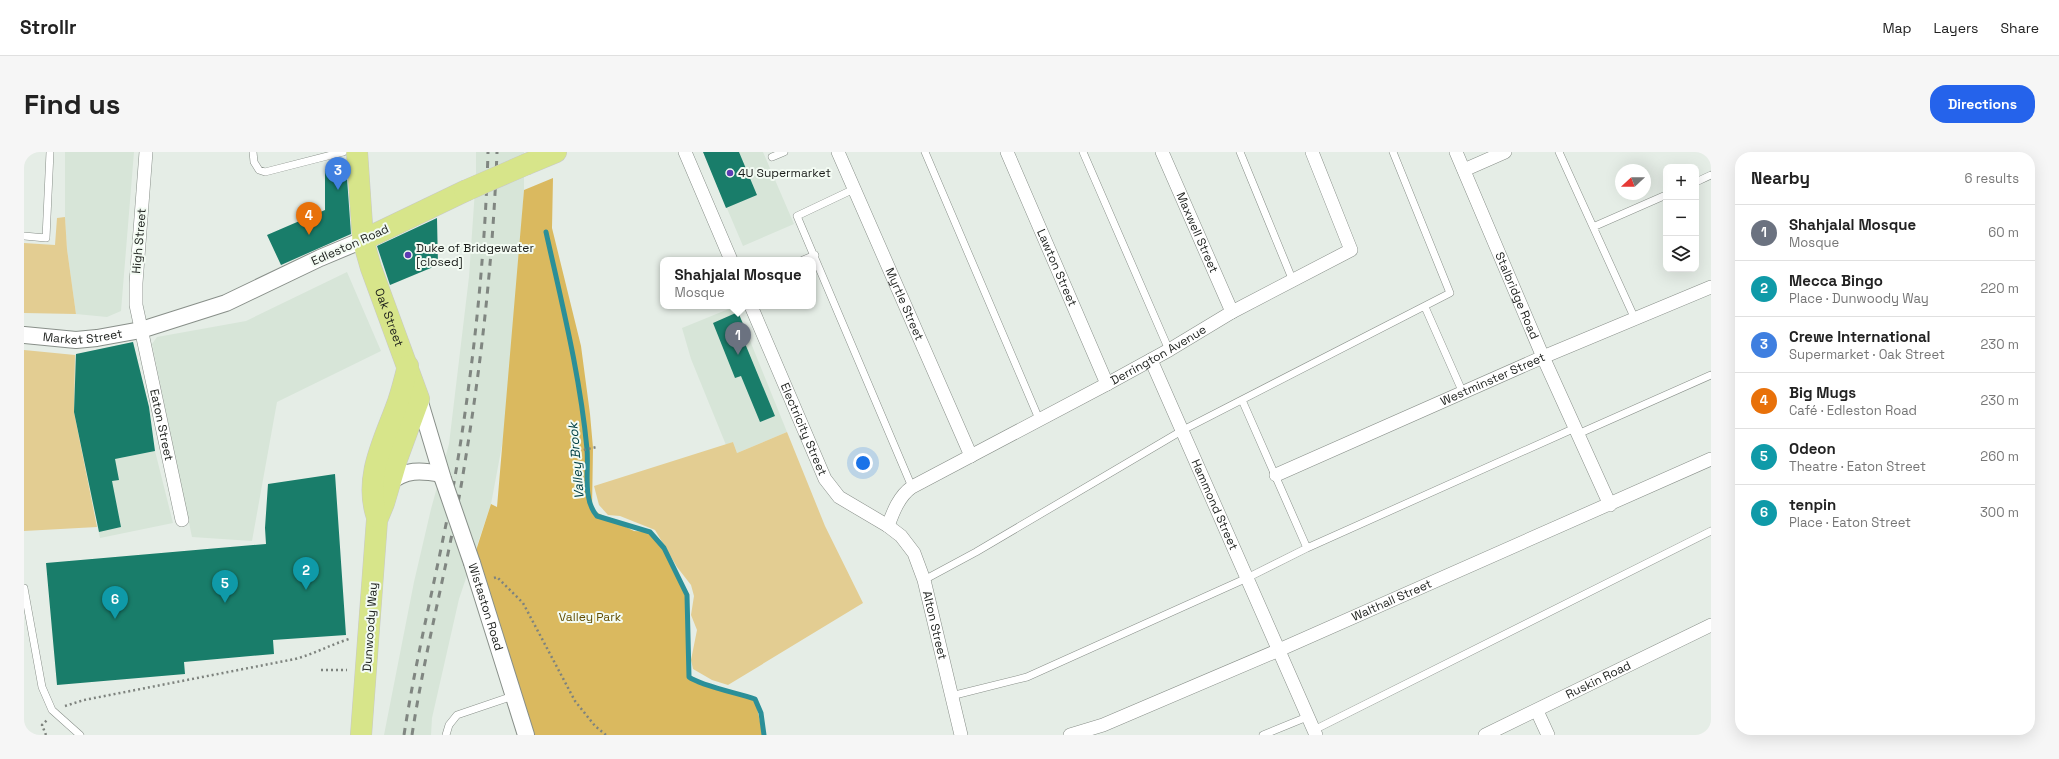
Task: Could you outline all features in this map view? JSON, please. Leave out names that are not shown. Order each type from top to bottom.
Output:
[{"type":"main road","name":"Oak Street","points":[[357,152],[363,240],[371,268],[408,366],[419,400]]},
{"type":"main road","name":"Edleston Road","points":[[363,240],[465,191],[556,152]]},
{"type":"main road","name":"Dunwoody Way","points":[[377,520],[372,505],[373,479],[379,448],[398,402],[408,366]]},
{"type":"main road","name":"Dunwoody Way","points":[[362,735],[377,520],[419,400]]},
{"type":"street","name":"High Street","points":[[141,330],[136,305],[136,283],[146,152]]},
{"type":"street","points":[[685,152],[730,257]]},
{"type":"street","name":"Myrtle Street","points":[[838,152],[971,456]]},
{"type":"street","name":"Lawton Street","points":[[1007,152],[1107,384]]},
{"type":"street","name":"Maxwell Street","points":[[1162,152],[1232,312]]},
{"type":"street","name":"Derrington Avenue","points":[[888,526],[896,505],[907,490],[912,487],[1107,384],[1169,350],[1232,312],[1351,250],[1312,152]]},
{"type":"street","name":"Stalbridge Road","points":[[1456,152],[1543,357],[1610,505]]},
{"type":"street","points":[[1464,170],[1505,152]]},
{"type":"street","name":"Edleston Road","points":[[141,330],[226,303],[320,258],[363,240]]},
{"type":"street","name":"Westminster Street","points":[[1276,475],[1543,357],[1711,286]]},
{"type":"street","name":"Electricity Street","points":[[752,309],[825,479],[839,497],[888,526]]},
{"type":"street","name":"Market Street","points":[[24,335],[76,340],[97,338],[141,330]]},
{"type":"street","name":"Eaton Street","points":[[141,330],[182,520]]},
{"type":"street","name":"Hammond Street","points":[[1151,360],[1315,732]]},
{"type":"street","name":"Oak Street","points":[[419,400],[442,477]]},
{"type":"street","name":"Walthall Street","points":[[1070,735],[1103,724],[1279,650],[1610,505],[1711,459]]},
{"type":"street","points":[[389,483],[397,476],[411,471],[426,471],[442,477]]},
{"type":"street","name":"Wistaston Road","points":[[442,477],[472,563],[526,735]]},
{"type":"street","name":"Alton Street","points":[[888,526],[901,536],[914,553],[924,580],[961,735]]},
{"type":"street","name":"Ruskin Road","points":[[1485,735],[1711,625]]},
{"type":"street","points":[[1537,711],[1548,735]]},
{"type":"lane","points":[[24,236],[46,238],[50,152]]},
{"type":"lane","points":[[253,152],[254,162],[259,170],[265,172],[343,152]]},
{"type":"lane","points":[[772,157],[784,152]]},
{"type":"lane","points":[[925,152],[1040,419]]},
{"type":"lane","points":[[1083,152],[1169,350]]},
{"type":"lane","points":[[1240,152],[1293,281]]},
{"type":"lane","points":[[924,580],[976,552],[1183,430],[1450,293],[1393,152]]},
{"type":"lane","points":[[1559,152],[1635,319]]},
{"type":"lane","points":[[1699,181],[1711,175]]},
{"type":"lane","points":[[810,257],[815,255],[797,216],[854,189]]},
{"type":"lane","points":[[1593,227],[1663,196]]},
{"type":"lane","points":[[816,257],[912,487]]},
{"type":"lane","points":[[1424,307],[1463,393]]},
{"type":"lane","points":[[952,696],[1027,677],[1247,578],[1307,548],[1577,431],[1711,375]]},
{"type":"lane","points":[[1242,400],[1307,548]]},
{"type":"lane","points":[[1315,732],[1711,531]]},
{"type":"lane","points":[[24,588],[42,686],[55,713],[80,735]]},
{"type":"lane","points":[[446,735],[449,725],[457,715],[513,696]]},
{"type":"lane","points":[[1263,735],[1308,717]]},
{"type":"path","points":[[574,452],[597,447]]},
{"type":"path","points":[[478,582],[497,577],[522,603],[575,701],[595,726],[606,735]]},
{"type":"path","points":[[46,735],[42,725],[55,713],[62,707],[84,700],[295,659],[317,653],[332,644],[370,633]]},
{"type":"path","points":[[321,670],[354,670]]},
{"type":"shaded area","points":[[65,152],[134,152],[121,311],[107,317],[76,314],[67,249],[65,217]]},
{"type":"shaded area","points":[[476,152],[524,152],[524,190],[509,408],[491,504],[459,599],[432,718],[431,735],[384,735],[414,582],[431,509],[449,444],[469,277],[476,175]]},
{"type":"shaded area","points":[[703,152],[763,152],[794,224],[743,246]]},
{"type":"shaded area","points":[[65,217],[67,249],[76,314],[24,313],[24,243],[55,245],[57,218]]},
{"type":"shaded area","points":[[347,272],[381,351],[277,402],[252,541],[192,537],[152,344],[157,337],[246,321]]},
{"type":"shaded area","points":[[729,309],[737,309],[787,432],[737,453],[733,442],[726,445],[691,359],[682,328]]},
{"type":"shaded area","points":[[133,342],[149,407],[120,458],[155,451],[173,523],[100,538],[74,412],[75,355]]},
{"type":"shaded area","points":[[24,350],[75,355],[74,412],[97,527],[24,531]]},
{"type":"shaded area","points":[[787,432],[825,526],[863,603],[728,685],[712,680],[693,669],[691,660],[697,630],[691,615],[694,596],[691,585],[677,567],[655,530],[620,516],[608,515],[599,505],[594,486],[733,442],[737,453]]},
{"type":"green space","name":"Valley Park","points":[[553,178],[552,228],[581,346],[590,414],[593,448],[592,510],[634,531],[650,532],[664,548],[687,595],[689,677],[711,686],[755,699],[763,735],[526,735],[472,563],[491,504],[497,507],[524,190]]},
{"type":"building","name":"4U Supermarket","points":[[703,152],[739,152],[757,195],[726,208]]},
{"type":"building","points":[[346,164],[351,234],[281,265],[267,235],[325,210],[325,169]]},
{"type":"building","name":"Duke of Bridgewater [closed]","points":[[437,218],[438,265],[390,285],[377,246]]},
{"type":"building","points":[[738,312],[749,338],[744,341],[775,416],[760,422],[741,376],[735,378],[713,323]]},
{"type":"building","points":[[133,342],[149,407],[155,451],[115,459],[119,480],[112,481],[121,527],[99,532],[74,412],[76,354]]},
{"type":"building","points":[[335,474],[346,635],[273,640],[274,654],[184,662],[185,674],[57,685],[46,563],[266,544],[265,528],[268,484]]},
{"type":"waterway","name":"Valley Brook","points":[[546,232],[570,340],[580,394],[587,449],[587,484],[589,501],[592,509],[597,516],[650,532],[664,548],[687,595],[689,677],[702,683],[755,699],[761,713],[764,735]]},
{"type":"railway","points":[[404,735],[416,667],[451,499],[469,387],[478,309],[487,191],[488,152]]},
{"type":"railway","points":[[412,735],[424,666],[453,530],[471,423],[482,346],[490,269],[497,152]]},
{"type":"place","name":"4U Supermarket","points":[[730,173]]},
{"type":"place","name":"Crewe International","points":[[338,190]]},
{"type":"place","name":"Big Mugs","points":[[309,235]]},
{"type":"place","name":"Duke of Bridgewater [closed]","points":[[408,255]]},
{"type":"place","name":"Shahjalal Mosque","points":[[738,355]]},
{"type":"place","name":"Mecca Bingo","points":[[306,590]]},
{"type":"place","name":"Odeon","points":[[225,603]]},
{"type":"place","name":"tenpin","points":[[115,619]]}]
